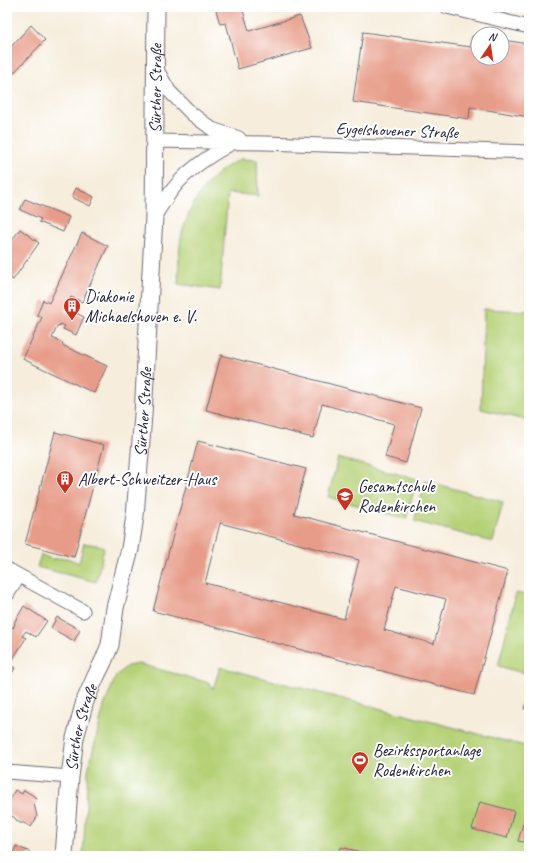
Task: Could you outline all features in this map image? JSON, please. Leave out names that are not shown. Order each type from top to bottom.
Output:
[{"type":"street","name":"Sürther Straße","points":[[64,856],[70,777],[75,738],[85,701],[110,645],[115,608],[130,549],[135,516],[143,415],[154,218],[156,7]]},
{"type":"street","points":[[447,7],[529,27]]},
{"type":"street","name":"Eygelshovener Straße","points":[[156,68],[169,91],[192,114],[212,130],[234,137],[265,143]]},
{"type":"street","name":"Eygelshovener Straße","points":[[154,141],[265,143],[529,152]]},
{"type":"street","name":"Eygelshovener Straße","points":[[154,218],[173,188],[188,173],[212,154],[232,143]]},
{"type":"street","points":[[7,569],[83,611]]},
{"type":"street","points":[[7,596],[19,576]]},
{"type":"street","points":[[7,772],[70,777]]},
{"type":"green space","points":[[241,159],[257,160],[258,196],[228,193],[220,290],[178,284],[181,240],[190,210],[203,189],[211,180],[230,165]]},
{"type":"green space","points":[[484,309],[529,311],[529,421],[481,409]]},
{"type":"green space","points":[[338,458],[417,479],[406,519],[328,497]]},
{"type":"green space","points":[[425,481],[503,502],[493,542],[414,521]]},
{"type":"green space","points":[[84,543],[102,546],[104,549],[96,582],[37,567],[41,555],[52,559],[67,558],[79,563]]},
{"type":"green space","points":[[516,593],[529,596],[529,651],[523,673],[498,666]]},
{"type":"green space","name":"Bezirkssportanlage Rodenkirchen","points":[[139,664],[210,683],[213,689],[220,667],[529,747],[529,856],[83,856],[88,771],[104,706],[116,676],[127,666]]},
{"type":"building","points":[[215,7],[242,7],[249,31],[300,16],[312,48],[238,69],[226,23],[220,24]]},
{"type":"building","points":[[31,25],[45,40],[7,80],[7,51]]},
{"type":"building","points":[[363,32],[470,47],[470,66],[510,66],[510,41],[529,44],[529,117],[470,107],[469,119],[353,102]]},
{"type":"building","points":[[76,188],[94,197],[90,206],[72,197]]},
{"type":"building","points":[[25,199],[69,217],[63,232],[39,222],[41,219],[20,210]]},
{"type":"building","points":[[20,229],[39,243],[13,280],[7,276],[7,247]]},
{"type":"building","points":[[82,233],[108,246],[82,302],[71,297],[65,310],[70,314],[72,311],[84,317],[76,335],[63,329],[65,326],[60,324],[60,326],[58,325],[52,338],[63,343],[62,345],[107,366],[94,393],[23,359],[42,317],[37,315],[43,300],[49,303]]},
{"type":"building","points":[[221,355],[421,408],[406,463],[385,457],[394,424],[322,404],[313,438],[206,410]]},
{"type":"building","name":"Albert-Schweitzer-Haus","points":[[55,432],[104,445],[74,557],[25,544]]},
{"type":"building","points":[[198,441],[306,469],[294,514],[508,571],[474,695],[153,611]],"holes":[[[220,523],[359,560],[344,619],[205,583]],[[396,586],[446,599],[434,644],[384,630]]]},
{"type":"building","points":[[24,606],[47,621],[36,637],[26,631],[22,636],[26,638],[9,665],[15,668],[8,679],[12,681],[7,689],[7,625],[13,628],[14,623]]},
{"type":"building","points":[[57,617],[80,630],[74,641],[51,628]]},
{"type":"building","points":[[529,693],[529,710],[524,709]]},
{"type":"building","points":[[15,790],[22,794],[24,790],[37,798],[34,803],[37,817],[31,827],[24,823],[20,823],[7,813],[7,798],[10,799]]},
{"type":"building","points":[[480,802],[514,811],[507,838],[472,829]]},
{"type":"building","points":[[529,803],[529,843],[518,841]]},
{"type":"building","points":[[16,846],[30,852],[29,856],[21,856],[13,853]]},
{"type":"building","points":[[341,847],[365,853],[365,856],[339,856]]},
{"type":"place","name":"Diakonie Michaelshoven e. V.","points":[[72,321]]},
{"type":"place","name":"Albert-Schweitzer-Haus","points":[[65,494]]},
{"type":"place","name":"Gesamtschule Rodenkirchen","points":[[345,511]]},
{"type":"place","name":"Bezirkssportanlage Rodenkirchen","points":[[360,775]]}]
